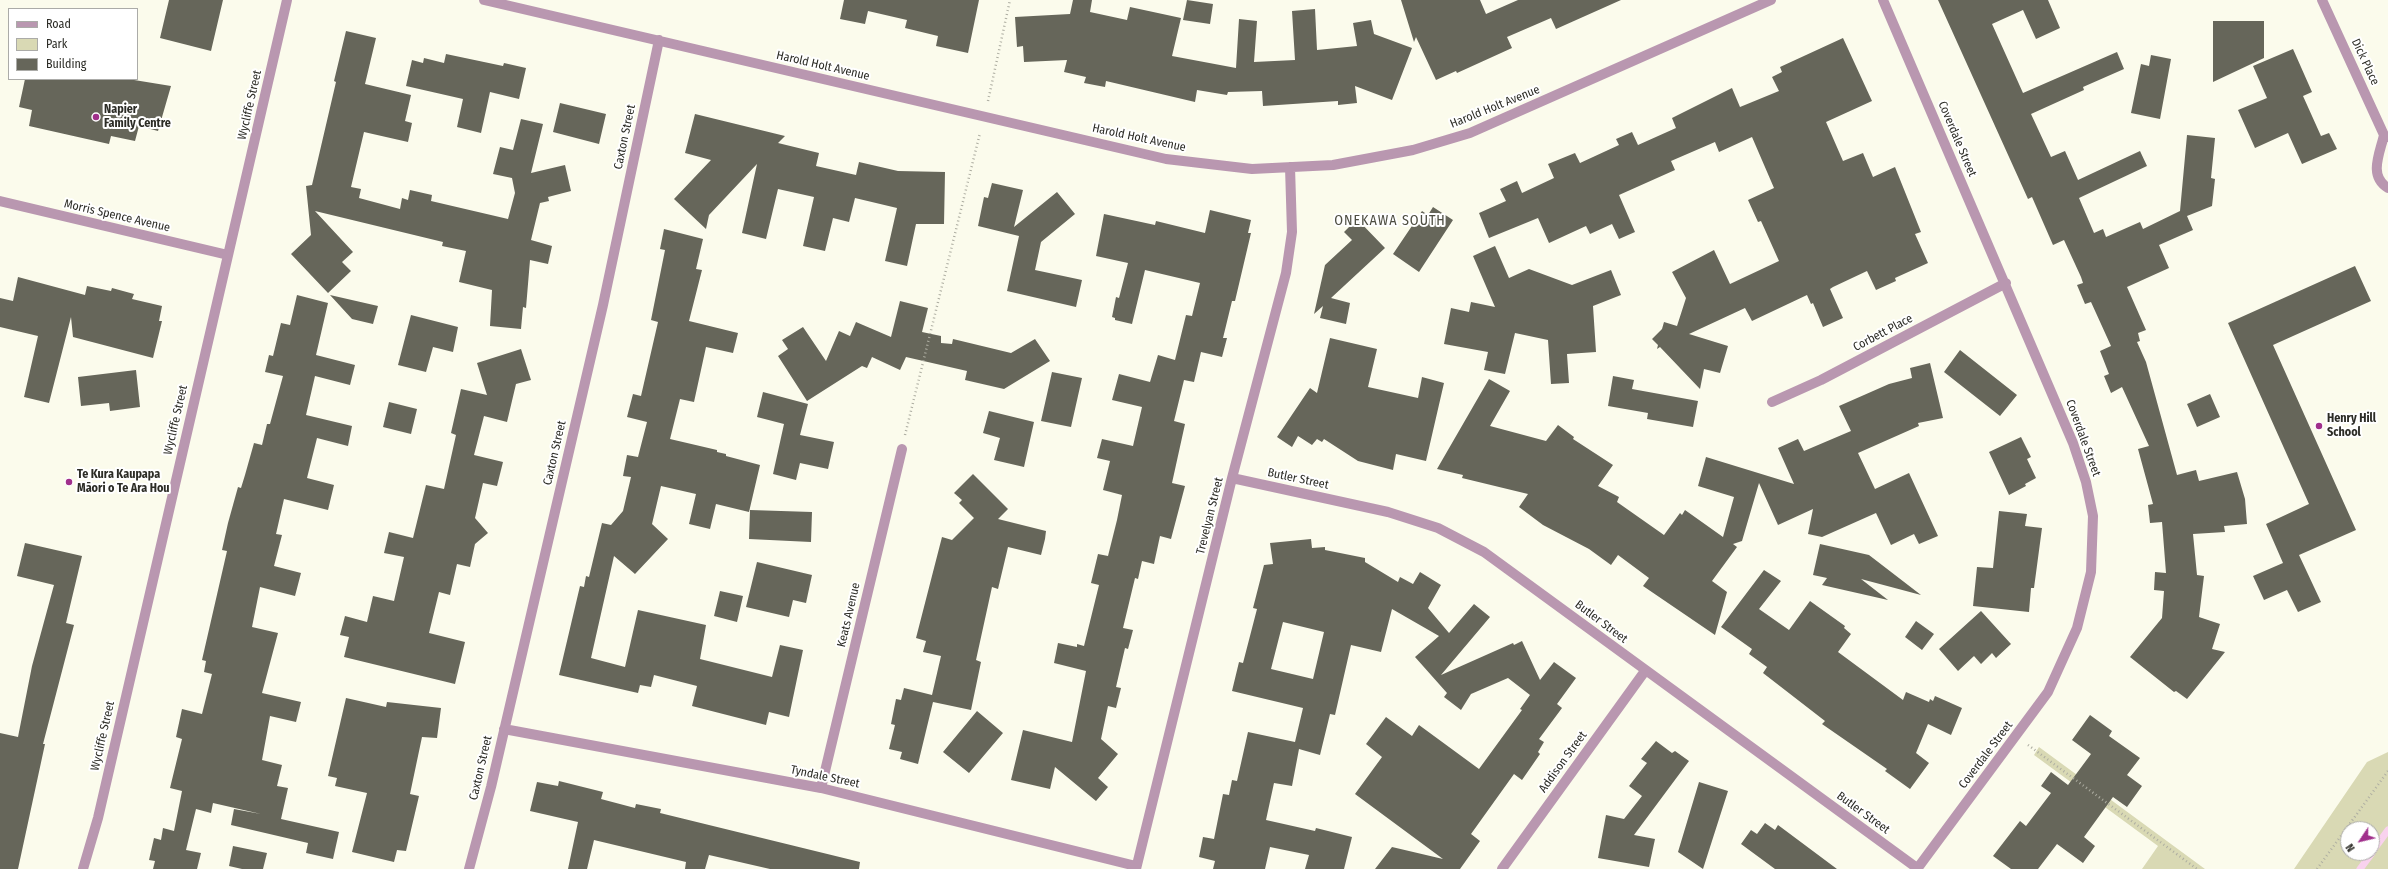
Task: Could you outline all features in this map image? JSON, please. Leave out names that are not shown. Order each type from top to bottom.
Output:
[{"type":"street","name":"Wycliffe Street","points":[[83,869],[98,818],[287,0]]},
{"type":"street","name":"Harold Holt Avenue","points":[[484,0],[1166,159],[1252,169],[1333,165],[1372,159],[1470,134],[1771,0]]},
{"type":"street","name":"Coverdale Street","points":[[1883,0],[2006,283],[2073,443],[2086,482],[2093,516],[2091,572],[2077,628],[2048,692],[1917,868]]},
{"type":"street","name":"Dick Place","points":[[2322,0],[2386,136],[2376,169],[2376,176],[2388,188]]},
{"type":"street","name":"Caxton Street","points":[[469,869],[504,729],[603,305],[659,40]]},
{"type":"street","name":"Trevelyan Street","points":[[1136,867],[1232,478],[1286,274],[1292,232],[1290,167]]},
{"type":"street","name":"Morris Spence Avenue","points":[[0,201],[228,255]]},
{"type":"street","name":"Corbett Place","points":[[1772,402],[1821,380],[2006,283]]},
{"type":"street","name":"Keats Avenue","points":[[820,788],[902,449]]},
{"type":"street","name":"Butler Street","points":[[1232,478],[1388,512],[1438,528],[1484,552],[1645,671],[1917,868]]},
{"type":"street","name":"Addison Street","points":[[1502,869],[1645,671]]},
{"type":"street","name":"Tyndale Street","points":[[504,729],[820,788],[1136,867]]},
{"type":"path","points":[[902,449],[984,117],[1010,0]]},
{"type":"path","points":[[2016,737],[2197,869]]},
{"type":"path","points":[[2316,869],[2388,771]]},
{"type":"green space","points":[[2039,747],[2205,869],[2142,869],[2158,846],[2034,755]]},
{"type":"green space","points":[[2388,752],[2388,869],[2294,869],[2367,762]]},
{"type":"building","points":[[169,0],[223,0],[211,51],[160,38]]},
{"type":"building","points":[[844,0],[979,0],[968,53],[936,46],[938,36],[905,28],[907,20],[868,11],[865,24],[840,19]]},
{"type":"building","points":[[1073,0],[1092,0],[1090,12],[1127,20],[1130,7],[1181,18],[1172,56],[1236,68],[1239,19],[1257,21],[1254,62],[1295,60],[1292,11],[1315,9],[1317,50],[1357,46],[1353,23],[1371,20],[1374,34],[1412,48],[1392,100],[1355,86],[1357,103],[1338,105],[1338,101],[1263,106],[1262,91],[1228,92],[1227,95],[1197,90],[1195,102],[1106,81],[1105,87],[1084,83],[1086,77],[1064,72],[1067,60],[1024,62],[1023,46],[1017,47],[1015,17],[1070,14]]},
{"type":"building","points":[[1187,0],[1213,4],[1210,24],[1183,20]]},
{"type":"building","points":[[1401,0],[1480,0],[1486,14],[1518,0],[1621,0],[1556,29],[1551,18],[1507,37],[1512,48],[1457,73],[1456,71],[1436,80],[1416,37],[1414,42]]},
{"type":"building","points":[[1938,0],[2048,0],[2060,28],[2036,39],[2023,10],[1992,24],[2023,93],[2117,52],[2124,69],[2083,87],[2084,90],[2031,114],[2051,157],[2065,151],[2078,180],[2140,151],[2147,166],[2079,198],[2094,233],[2103,229],[2106,237],[2140,222],[2143,229],[2180,211],[2187,135],[2215,138],[2211,178],[2215,179],[2212,206],[2187,216],[2193,230],[2159,245],[2169,268],[2127,287],[2146,330],[2138,333],[2140,341],[2137,342],[2146,362],[2177,475],[2196,470],[2199,481],[2237,472],[2245,499],[2247,524],[2224,526],[2225,532],[2193,534],[2197,575],[2204,576],[2199,617],[2220,624],[2212,649],[2225,652],[2187,699],[2176,691],[2174,692],[2130,657],[2162,618],[2164,591],[2154,590],[2155,572],[2166,573],[2162,522],[2150,523],[2148,505],[2153,504],[2138,449],[2149,446],[2122,387],[2111,393],[2104,376],[2109,374],[2100,351],[2111,346],[2091,302],[2085,304],[2077,285],[2083,283],[2081,277],[2064,240],[2053,245],[2032,197],[2028,199]]},
{"type":"building","points":[[2213,21],[2264,21],[2264,58],[2213,82]]},
{"type":"building","points":[[346,31],[376,38],[365,84],[411,95],[405,121],[412,123],[408,142],[364,132],[351,187],[361,189],[359,198],[400,209],[402,198],[408,200],[410,190],[432,195],[431,201],[508,219],[515,193],[512,178],[493,174],[500,147],[513,150],[521,119],[543,124],[531,173],[565,165],[571,191],[548,197],[549,201],[540,203],[531,240],[552,246],[548,264],[530,260],[526,308],[523,307],[521,329],[490,326],[492,290],[459,282],[466,251],[442,246],[443,242],[315,211],[353,252],[342,262],[351,271],[328,293],[291,254],[311,235],[306,186],[312,185],[336,82],[334,81]]},
{"type":"building","points":[[1843,38],[1872,101],[1826,122],[1843,161],[1863,153],[1873,177],[1895,167],[1921,232],[1915,234],[1928,263],[1895,278],[1896,281],[1876,290],[1867,271],[1833,287],[1830,289],[1843,318],[1823,327],[1813,303],[1811,304],[1807,295],[1752,321],[1745,308],[1689,334],[1728,346],[1720,373],[1704,369],[1700,389],[1660,347],[1657,349],[1658,345],[1652,339],[1662,329],[1664,322],[1677,326],[1686,298],[1672,272],[1714,250],[1730,284],[1779,261],[1761,221],[1758,222],[1748,200],[1774,188],[1752,137],[1719,152],[1715,142],[1671,161],[1675,170],[1619,195],[1635,232],[1619,239],[1612,224],[1590,234],[1586,226],[1549,243],[1538,218],[1489,238],[1479,213],[1506,201],[1500,189],[1517,181],[1522,193],[1554,178],[1548,164],[1575,153],[1580,163],[1619,145],[1616,139],[1632,132],[1638,145],[1676,128],[1672,118],[1732,88],[1740,107],[1779,91],[1772,77],[1782,72],[1780,67]]},
{"type":"building","points":[[2293,49],[2312,92],[2303,96],[2321,136],[2329,133],[2337,149],[2302,164],[2288,133],[2255,148],[2238,110],[2267,98],[2253,66]]},
{"type":"building","points":[[446,54],[503,66],[504,63],[526,68],[519,99],[490,92],[481,133],[457,127],[463,99],[406,86],[412,60],[423,63],[424,58],[444,63]]},
{"type":"building","points":[[2151,55],[2171,59],[2160,119],[2131,113],[2141,64],[2149,66]]},
{"type":"building","name":"Napier Family Centre","points":[[25,80],[134,80],[171,86],[158,131],[139,126],[135,141],[111,136],[109,144],[29,126],[32,110],[19,107]]},
{"type":"building","points":[[560,103],[606,114],[599,144],[553,132]]},
{"type":"building","points":[[695,114],[785,136],[778,143],[819,153],[816,166],[856,175],[859,162],[898,171],[945,172],[944,224],[916,224],[907,266],[885,261],[897,208],[855,198],[849,222],[833,218],[825,251],[803,246],[814,197],[778,189],[766,239],[742,233],[757,164],[709,215],[706,229],[674,199],[711,160],[685,153]]},
{"type":"building","points":[[992,183],[1023,190],[1014,227],[1057,192],[1075,214],[1041,242],[1035,270],[1082,280],[1076,307],[1007,291],[1019,236],[978,226],[984,197],[988,198]]},
{"type":"building","points":[[1433,207],[1453,220],[1419,272],[1393,254],[1422,211],[1428,215]]},
{"type":"building","points":[[1210,210],[1251,220],[1248,233],[1251,233],[1235,301],[1232,301],[1223,338],[1227,338],[1222,357],[1201,352],[1194,382],[1184,380],[1174,421],[1185,424],[1172,483],[1185,486],[1171,539],[1160,536],[1154,564],[1142,561],[1138,579],[1135,578],[1123,628],[1133,630],[1128,649],[1125,648],[1116,687],[1121,688],[1116,708],[1108,706],[1101,739],[1118,754],[1098,778],[1108,787],[1096,801],[1055,767],[1050,789],[1011,780],[1023,730],[1072,742],[1086,671],[1054,663],[1058,643],[1077,647],[1077,644],[1084,646],[1099,585],[1091,583],[1098,554],[1108,556],[1117,520],[1122,495],[1103,490],[1110,461],[1097,458],[1102,439],[1133,446],[1142,407],[1112,400],[1119,374],[1150,382],[1158,355],[1175,360],[1186,315],[1192,316],[1200,283],[1145,270],[1132,324],[1115,320],[1115,318],[1112,317],[1116,297],[1119,298],[1128,263],[1096,256],[1104,214],[1155,225],[1156,221],[1205,233]]},
{"type":"building","points":[[1357,219],[1385,248],[1331,298],[1350,303],[1346,324],[1320,318],[1323,306],[1314,314],[1325,265],[1352,240],[1344,232]]},
{"type":"building","points":[[664,229],[703,239],[696,269],[702,270],[689,321],[738,333],[733,353],[706,347],[694,402],[680,399],[670,439],[717,450],[717,452],[726,454],[726,456],[760,465],[749,512],[716,504],[710,529],[689,524],[696,494],[661,486],[652,524],[668,539],[635,574],[614,556],[591,658],[625,667],[638,610],[706,625],[700,659],[772,677],[780,645],[803,650],[789,717],[769,712],[766,725],[692,706],[697,686],[654,675],[651,687],[640,685],[638,693],[559,675],[580,586],[584,587],[586,576],[589,577],[602,523],[611,525],[623,511],[631,477],[623,476],[627,455],[638,457],[647,422],[627,417],[633,394],[641,396],[658,322],[651,320],[665,250],[660,249]]},
{"type":"building","points":[[1495,246],[1509,278],[1529,269],[1572,285],[1611,270],[1621,295],[1593,306],[1596,352],[1567,354],[1569,383],[1551,384],[1548,340],[1515,333],[1505,374],[1484,370],[1488,352],[1444,344],[1451,308],[1469,312],[1471,302],[1495,307],[1473,256]]},
{"type":"building","points":[[2355,266],[2371,301],[2273,345],[2356,530],[2299,555],[2321,602],[2298,612],[2287,590],[2264,600],[2253,576],[2283,563],[2266,524],[2309,504],[2228,323]]},
{"type":"building","points":[[18,277],[85,295],[87,286],[111,291],[112,288],[134,294],[132,299],[162,306],[159,321],[162,321],[153,358],[73,337],[71,317],[49,403],[24,397],[38,336],[0,327],[0,298],[13,301]]},
{"type":"building","points":[[297,295],[328,303],[316,355],[355,365],[350,385],[315,376],[306,415],[352,426],[348,446],[317,438],[307,478],[334,485],[328,510],[284,499],[276,534],[282,535],[274,566],[301,573],[295,596],[260,587],[252,627],[278,633],[262,693],[301,702],[296,722],[270,716],[262,760],[282,765],[277,786],[288,788],[281,819],[339,832],[333,859],[306,853],[308,843],[231,825],[234,809],[261,814],[213,803],[211,813],[196,809],[186,850],[201,853],[197,869],[153,869],[155,861],[149,860],[154,838],[161,840],[163,828],[174,831],[182,791],[170,788],[182,739],[176,737],[182,709],[202,714],[212,674],[204,672],[206,661],[202,660],[227,551],[222,550],[228,523],[238,487],[241,488],[254,443],[262,445],[267,424],[270,424],[283,376],[265,372],[269,355],[273,356],[281,323],[290,325]]},
{"type":"building","points":[[330,295],[378,306],[373,324],[352,319]]},
{"type":"building","points":[[900,301],[928,308],[922,332],[941,336],[941,343],[952,344],[953,339],[1011,353],[1035,339],[1050,361],[1004,389],[965,380],[967,371],[906,357],[900,370],[872,357],[867,368],[862,366],[807,401],[778,356],[788,349],[782,340],[803,327],[826,361],[839,331],[850,336],[856,322],[891,337]]},
{"type":"building","points":[[411,315],[458,327],[453,352],[433,347],[426,372],[398,365]]},
{"type":"building","points":[[1330,338],[1377,349],[1368,387],[1418,398],[1422,377],[1444,383],[1426,461],[1396,454],[1393,470],[1358,461],[1324,439],[1322,442],[1317,439],[1312,445],[1298,436],[1292,447],[1277,437],[1310,388],[1317,393]]},
{"type":"building","points":[[521,349],[531,380],[516,384],[507,422],[484,416],[474,455],[503,462],[497,486],[483,483],[475,518],[488,533],[475,544],[470,567],[457,564],[450,595],[439,592],[429,633],[465,642],[455,684],[344,657],[349,637],[340,635],[345,616],[367,622],[373,596],[394,601],[404,557],[384,553],[389,532],[413,538],[426,485],[444,489],[456,435],[451,433],[461,389],[487,395],[477,363]]},
{"type":"building","points":[[1960,350],[2017,395],[2000,416],[1944,372]]},
{"type":"building","points":[[1930,363],[1943,418],[1918,423],[1919,426],[1858,453],[1875,489],[1909,473],[1938,536],[1919,544],[1914,534],[1891,545],[1876,513],[1822,537],[1808,534],[1813,509],[1778,525],[1759,483],[1742,541],[1733,544],[1737,547],[1712,581],[1727,592],[1715,635],[1643,586],[1649,578],[1618,555],[1611,565],[1589,549],[1543,525],[1519,507],[1528,494],[1462,478],[1463,475],[1437,469],[1489,379],[1510,391],[1490,426],[1546,441],[1558,425],[1574,437],[1573,439],[1613,465],[1598,486],[1619,497],[1617,502],[1664,535],[1680,513],[1682,515],[1685,510],[1723,537],[1734,497],[1698,486],[1706,457],[1794,484],[1778,448],[1798,439],[1804,451],[1851,431],[1839,406],[1889,384],[1912,378],[1910,368]]},
{"type":"building","points":[[136,370],[140,407],[110,411],[109,403],[81,406],[78,377]]},
{"type":"building","points":[[1052,372],[1082,378],[1071,427],[1041,421]]},
{"type":"building","points":[[1613,376],[1634,380],[1632,389],[1698,401],[1693,427],[1647,419],[1648,413],[1608,406]]},
{"type":"building","points":[[763,392],[808,404],[800,435],[834,442],[828,469],[800,463],[796,480],[773,474],[784,424],[757,417]]},
{"type":"building","points":[[2210,394],[2220,417],[2197,427],[2187,404]]},
{"type":"building","points":[[389,402],[417,409],[411,434],[383,427]]},
{"type":"building","points":[[989,411],[1034,422],[1024,467],[994,460],[1000,438],[983,433]]},
{"type":"building","points":[[2021,437],[2031,457],[2027,459],[2036,478],[2025,484],[2026,486],[2009,495],[1989,452]]},
{"type":"building","points":[[973,474],[1008,509],[998,519],[1046,531],[1045,539],[1041,555],[1008,547],[998,589],[992,587],[976,660],[981,662],[971,710],[933,702],[918,764],[900,759],[902,752],[889,749],[895,725],[891,724],[896,699],[901,700],[904,688],[932,695],[941,656],[923,652],[926,641],[916,638],[942,537],[952,540],[974,518],[959,503],[962,500],[954,493]]},
{"type":"building","points":[[750,510],[812,512],[811,542],[749,539]]},
{"type":"building","points":[[1999,511],[2027,514],[2025,526],[2042,528],[2034,588],[2031,588],[2029,612],[1973,606],[1977,567],[1993,568]]},
{"type":"building","points":[[1311,539],[1312,548],[1325,547],[1325,550],[1365,558],[1365,562],[1398,582],[1400,577],[1413,584],[1420,572],[1441,585],[1428,608],[1449,633],[1474,604],[1490,617],[1441,675],[1513,643],[1514,645],[1522,641],[1540,680],[1554,662],[1576,678],[1557,704],[1562,708],[1539,739],[1544,742],[1538,752],[1540,754],[1522,780],[1514,774],[1471,834],[1480,841],[1460,869],[1375,869],[1392,847],[1443,859],[1355,794],[1382,757],[1366,744],[1386,717],[1412,736],[1419,725],[1479,769],[1522,710],[1520,709],[1530,695],[1508,678],[1471,694],[1461,710],[1444,697],[1447,693],[1415,657],[1439,636],[1392,609],[1381,652],[1351,645],[1335,715],[1330,714],[1320,755],[1299,749],[1292,786],[1274,783],[1266,820],[1315,831],[1316,828],[1352,837],[1344,869],[1305,869],[1309,855],[1270,847],[1265,869],[1213,869],[1215,861],[1199,857],[1203,837],[1214,839],[1223,794],[1229,795],[1232,780],[1237,781],[1248,732],[1295,742],[1303,708],[1232,691],[1239,662],[1243,663],[1257,609],[1253,608],[1264,565],[1273,564],[1270,543]],"holes":[[[1283,622],[1324,632],[1313,679],[1271,669]]]},
{"type":"building","points":[[25,543],[82,556],[66,623],[74,625],[43,744],[45,744],[18,869],[0,869],[0,733],[18,737],[32,666],[54,585],[17,576]]},
{"type":"building","points":[[1820,544],[1869,555],[1921,595],[1861,579],[1888,600],[1822,585],[1827,578],[1813,575]]},
{"type":"building","points":[[757,562],[812,575],[806,603],[793,600],[789,617],[746,607]]},
{"type":"building","points":[[1764,570],[1781,581],[1759,609],[1789,630],[1810,601],[1845,626],[1844,628],[1851,634],[1838,652],[1903,700],[1906,692],[1929,702],[1930,699],[1933,701],[1935,696],[1962,708],[1951,735],[1928,724],[1916,753],[1929,763],[1910,789],[1885,771],[1887,769],[1822,724],[1825,721],[1763,673],[1767,667],[1749,654],[1752,649],[1721,627]]},
{"type":"building","points":[[720,591],[743,596],[737,622],[714,616]]},
{"type":"building","points":[[1981,611],[2011,644],[1996,658],[1992,653],[1981,664],[1974,656],[1958,671],[1939,649]]},
{"type":"building","points":[[1916,621],[1934,634],[1922,650],[1905,637]]},
{"type":"building","points":[[346,698],[386,707],[387,702],[441,708],[437,738],[422,737],[410,794],[419,796],[406,851],[397,850],[394,862],[352,852],[367,793],[335,786],[337,778],[328,776]]},
{"type":"building","points":[[977,711],[1003,733],[969,773],[943,752]]},
{"type":"building","points":[[2090,715],[2112,731],[2109,736],[2140,758],[2127,775],[2142,786],[2127,807],[2113,797],[2084,837],[2095,846],[2083,863],[2057,844],[2038,869],[2011,869],[1993,856],[2020,821],[2026,826],[2051,793],[2041,786],[2051,772],[2068,785],[2091,754],[2072,740]]},
{"type":"building","points":[[1656,741],[1672,753],[1675,751],[1689,761],[1634,835],[1655,839],[1649,867],[1598,858],[1606,815],[1624,819],[1642,796],[1629,786],[1647,763],[1641,759]]},
{"type":"building","points":[[559,781],[603,792],[601,799],[635,808],[636,804],[661,809],[660,813],[860,862],[859,869],[770,869],[709,855],[705,869],[685,869],[686,862],[594,840],[587,869],[568,869],[578,822],[530,811],[537,782],[558,786]]},
{"type":"building","points":[[1699,782],[1728,791],[1703,869],[1678,852]]},
{"type":"building","points":[[1765,823],[1775,830],[1778,825],[1837,869],[1775,869],[1741,844],[1751,830],[1757,834]]},
{"type":"building","points":[[233,846],[267,853],[263,869],[242,869],[229,866]]},
{"type":"waterway","points":[[2380,841],[2388,830]]},
{"type":"waterway","points":[[2360,869],[2366,861]]},
{"type":"place","name":"Napier Family Centre","points":[[96,117]]},
{"type":"place","name":"Henry Hill School","points":[[2319,426]]},
{"type":"place","name":"Te Kura Kaupapa Māori o Te Ara Hou","points":[[69,482]]},
{"type":"district","name":"ONEKAWA SOUTH","points":[[1390,221]]}]
